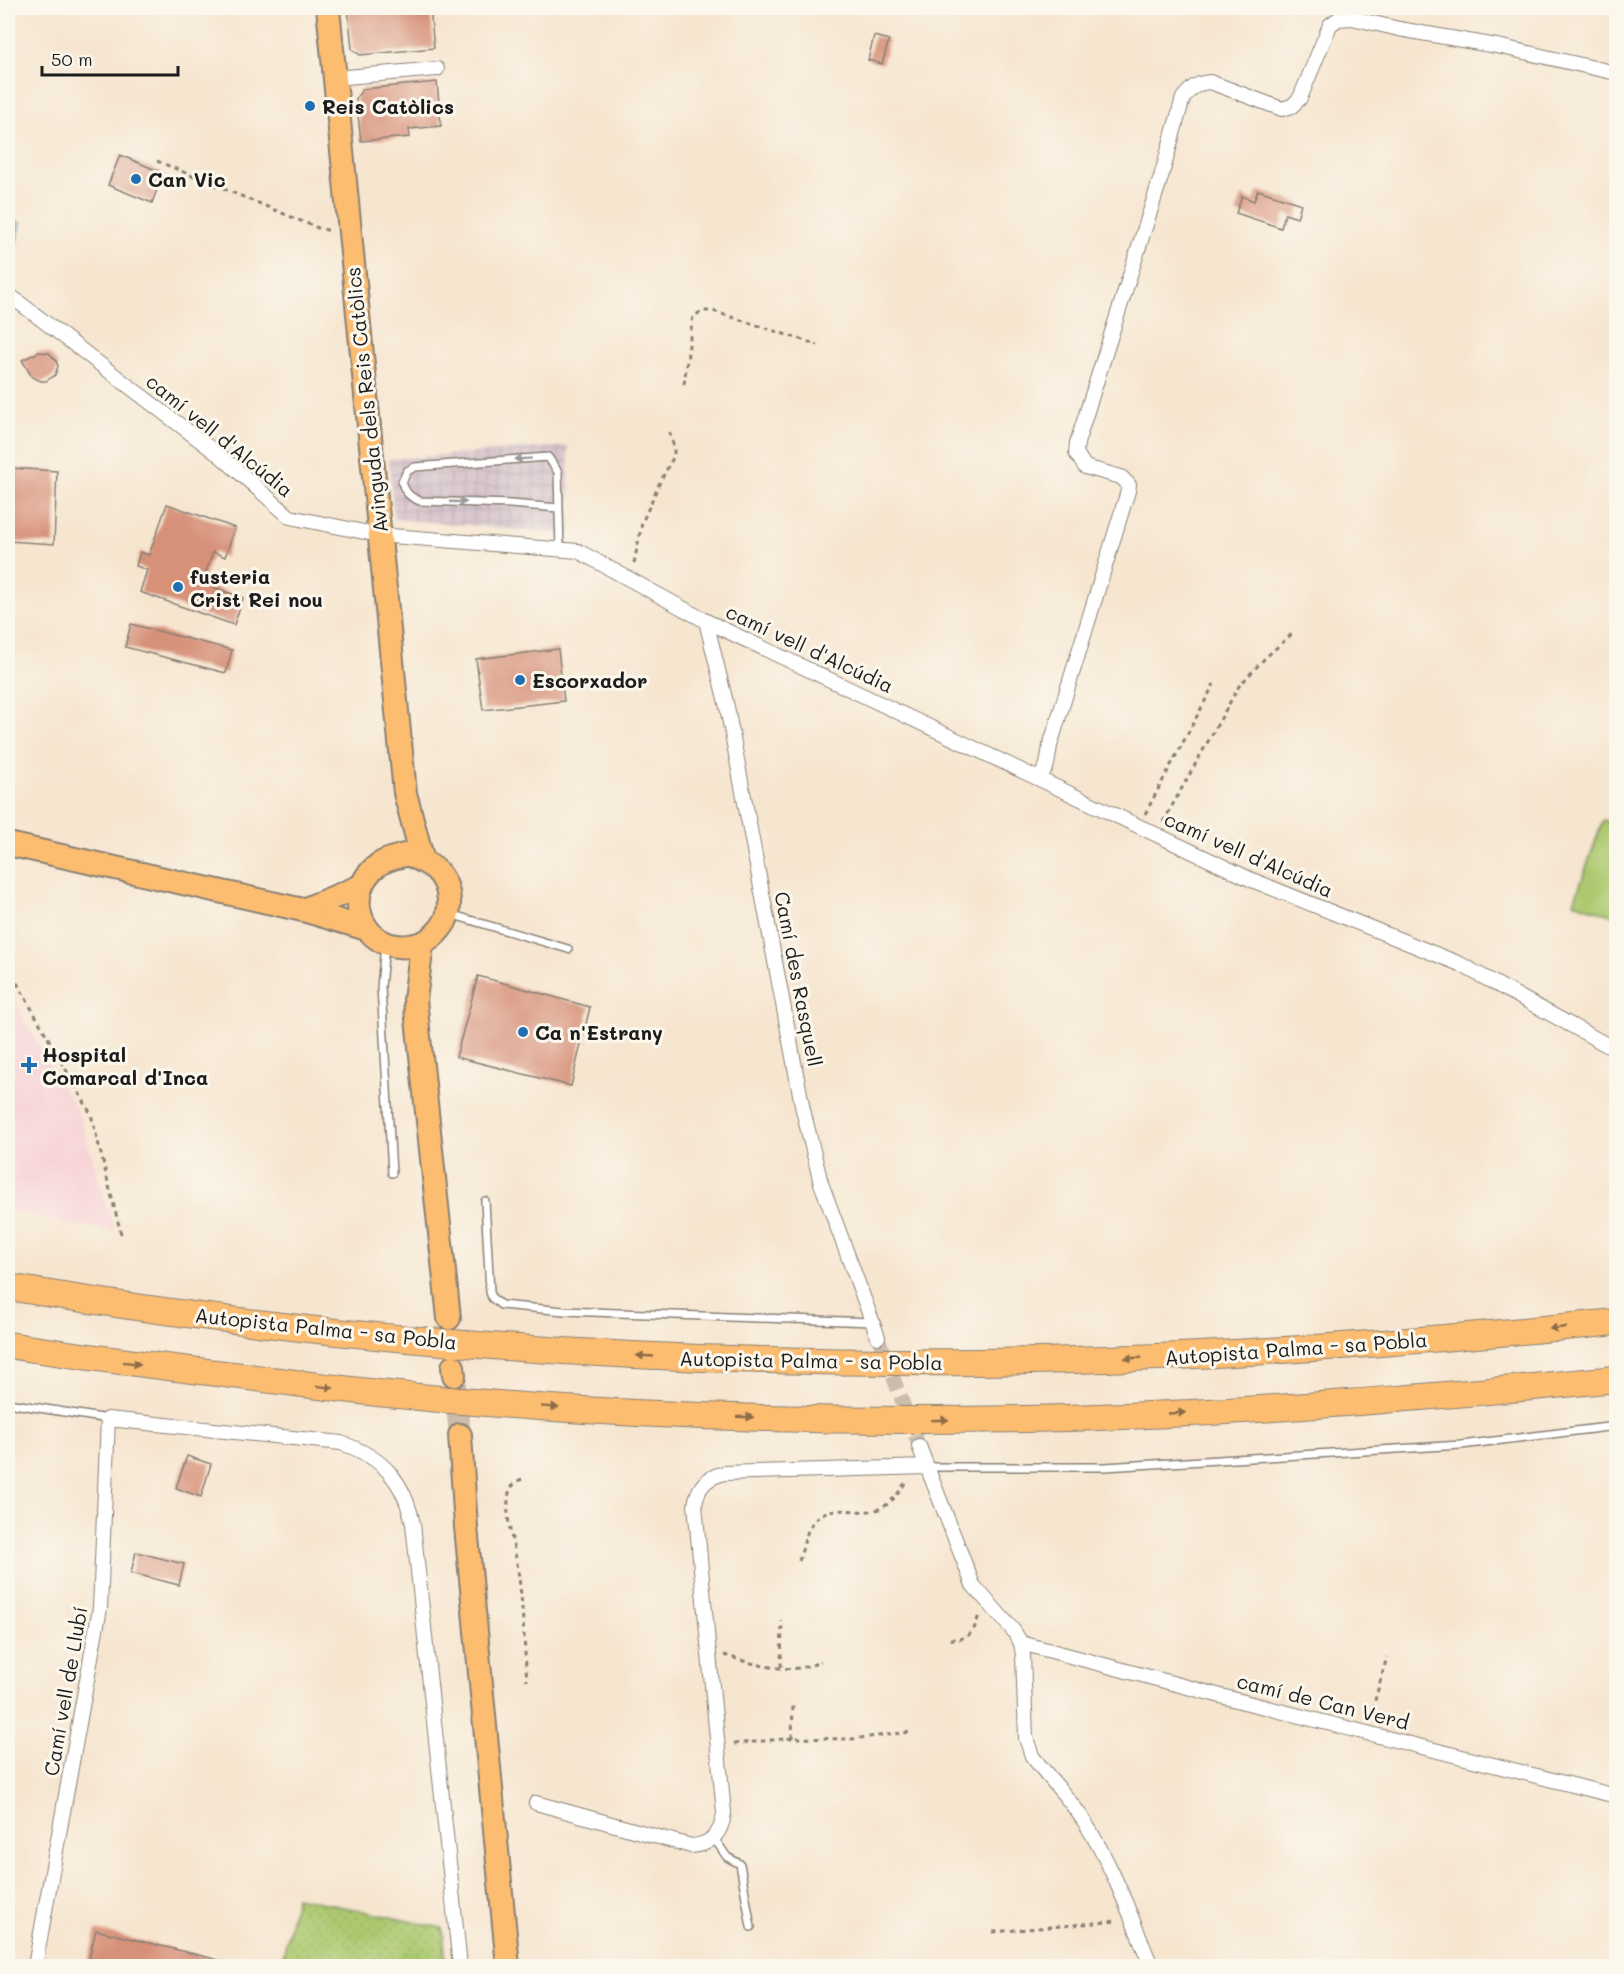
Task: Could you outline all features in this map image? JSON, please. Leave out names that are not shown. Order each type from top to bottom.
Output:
[{"type":"highway","points":[[8,1269],[87,1284],[132,1305]]},
{"type":"highway","name":"Autopista Palma - sa Pobla","points":[[8,1287],[299,1328],[516,1348],[702,1359],[884,1362],[1070,1360],[1276,1351],[1617,1322]]},
{"type":"highway","points":[[8,1345],[74,1356],[375,1393],[492,1404],[649,1414],[832,1419],[1041,1418],[1200,1412],[1360,1402],[1617,1379]]},
{"type":"highway","points":[[8,1362],[32,1365],[74,1356]]},
{"type":"main road","name":"Avinguda dels Reis Catòlics","points":[[328,8],[406,801]]},
{"type":"main road","points":[[393,858],[406,801]]},
{"type":"main road","points":[[406,801],[423,861]]},
{"type":"main road","points":[[8,844],[303,910],[367,929]]},
{"type":"main road","points":[[408,854],[423,861],[436,870],[445,883],[449,898],[448,913],[443,926],[434,937],[422,945],[391,946],[375,938],[360,916],[358,901],[361,886],[368,873],[379,864],[393,858],[408,854]]},
{"type":"main road","points":[[303,910],[361,886]]},
{"type":"main road","points":[[422,945],[415,1000],[449,1318]]},
{"type":"main road","points":[[391,946],[415,1000]]},
{"type":"main road","points":[[460,1435],[508,1966]]},
{"type":"street","points":[[1040,778],[1047,765],[1050,747],[1129,485],[1121,477],[1086,467],[1076,453],[1077,443],[1158,187],[1183,98],[1191,88],[1199,82],[1210,82],[1282,109],[1292,106],[1300,98],[1330,25],[1338,19],[1502,47],[1617,73]]},
{"type":"street","points":[[335,78],[437,69]]},
{"type":"street","name":"camí vell d'Alcúdia","points":[[8,294],[222,458],[290,517],[379,535],[578,551],[706,621],[1252,880],[1460,964],[1617,1050]]},
{"type":"street","name":"Camí des Rasquell","points":[[706,621],[727,707],[803,1110],[821,1183],[878,1337]]},
{"type":"street","points":[[108,1419],[341,1443],[371,1456],[395,1479],[409,1507],[413,1524],[460,1966]]},
{"type":"street","name":"Camí vell de Llubí","points":[[35,1966],[100,1608],[108,1419]]},
{"type":"street","points":[[919,1446],[922,1467],[973,1584],[1013,1630],[1021,1643],[1026,1738],[1032,1756],[1075,1808],[1089,1830],[1118,1885],[1151,1966]]},
{"type":"street","points":[[536,1803],[691,1846],[699,1846],[714,1838],[719,1832],[724,1813],[695,1505],[697,1493],[707,1480],[724,1473],[922,1467]]},
{"type":"street","name":"camí de Can Verd","points":[[1021,1643],[1617,1796]]},
{"type":"lane","points":[[559,508],[420,501],[410,497],[404,490],[402,482],[407,471],[415,467],[548,457],[558,472],[559,508],[560,549]]},
{"type":"lane","points":[[448,913],[568,949]]},
{"type":"lane","points":[[391,946],[381,987],[392,1173]]},
{"type":"lane","points":[[485,1201],[490,1292],[492,1298],[501,1305],[564,1311],[872,1322]]},
{"type":"lane","points":[[8,1403],[108,1419]]},
{"type":"lane","points":[[922,1467],[1105,1467],[1461,1444],[1617,1426]]},
{"type":"lane","points":[[714,1838],[727,1857],[740,1863],[751,1927]]},
{"type":"path","points":[[158,162],[318,228],[350,235]]},
{"type":"path","points":[[684,384],[693,317],[702,311],[713,312],[818,345]]},
{"type":"path","points":[[630,580],[642,524],[674,456],[674,447],[668,428]]},
{"type":"path","points":[[1156,834],[1239,686],[1294,632]]},
{"type":"path","points":[[1139,826],[1214,684]]},
{"type":"path","points":[[8,967],[91,1114],[122,1238]]},
{"type":"path","points":[[799,1561],[809,1529],[816,1519],[835,1510],[860,1512],[879,1509],[894,1498],[922,1467]]},
{"type":"path","points":[[522,1479],[516,1481],[511,1487],[507,1499],[518,1571],[527,1681]]},
{"type":"path","points":[[950,1639],[963,1639],[973,1632],[983,1598]]},
{"type":"path","points":[[781,1667],[782,1621]]},
{"type":"path","points":[[708,1650],[762,1665],[798,1669],[811,1667],[821,1661]]},
{"type":"path","points":[[1366,1731],[1387,1657]]},
{"type":"path","points":[[792,1738],[793,1704]]},
{"type":"path","points":[[717,1746],[792,1738],[852,1739],[911,1732]]},
{"type":"path","points":[[993,1932],[1110,1923],[1131,1918]]},
{"type":"shaded area","points":[[568,446],[570,534],[394,519],[389,459]]},
{"type":"shaded area","name":"Hospital Comarcal d'Inca","points":[[8,984],[21,1014],[80,1117],[115,1232],[8,1211]]},
{"type":"green space","points":[[1603,820],[1616,824],[1616,917],[1574,902]]},
{"type":"green space","points":[[296,1897],[443,1928],[446,1966],[281,1966]]},
{"type":"water","points":[[8,219],[21,223],[12,258],[8,257]]},
{"type":"building","points":[[348,8],[430,8],[434,48],[360,55],[352,49]]},
{"type":"building","points":[[874,36],[889,40],[882,64],[868,60]]},
{"type":"building","points":[[437,82],[441,126],[409,129],[410,137],[361,141],[356,98],[363,89]]},
{"type":"building","name":"Can Vic","points":[[120,155],[163,173],[152,203],[108,185]]},
{"type":"building","points":[[1258,190],[1301,204],[1297,218],[1285,214],[1281,228],[1236,213],[1242,196],[1254,201]]},
{"type":"building","points":[[39,352],[49,353],[58,366],[55,375],[46,381],[32,377],[22,360]]},
{"type":"building","points":[[9,468],[57,471],[54,544],[8,541]]},
{"type":"building","points":[[167,504],[235,528],[225,557],[213,552],[202,583],[243,598],[234,625],[140,592],[147,570],[136,566],[140,552],[149,555]]},
{"type":"building","points":[[131,624],[232,650],[226,673],[125,647]]},
{"type":"building","name":"Escorxador","points":[[558,649],[564,701],[483,710],[476,659]]},
{"type":"building","name":"Ca n'Estrany","points":[[478,976],[590,1007],[571,1086],[456,1057]]},
{"type":"building","points":[[187,1456],[211,1464],[201,1497],[176,1488]]},
{"type":"building","points":[[136,1552],[184,1564],[179,1585],[131,1573]]},
{"type":"building","points":[[96,1930],[223,1961],[222,1966],[87,1966]]},
{"type":"tunnel","points":[[878,1337],[919,1446]]},
{"type":"tunnel","points":[[454,1375],[460,1435]]},
{"type":"place","name":"Reis Catòlics","points":[[310,106]]},
{"type":"place","name":"Can Vic","points":[[136,179]]},
{"type":"place","name":"fusteria Crist Rei nou","points":[[178,587]]},
{"type":"place","name":"Escorxador","points":[[520,680]]},
{"type":"place","name":"Ca n'Estrany","points":[[523,1032]]},
{"type":"place","name":"Hospital Comarcal d'Inca","points":[[29,1065]]}]
